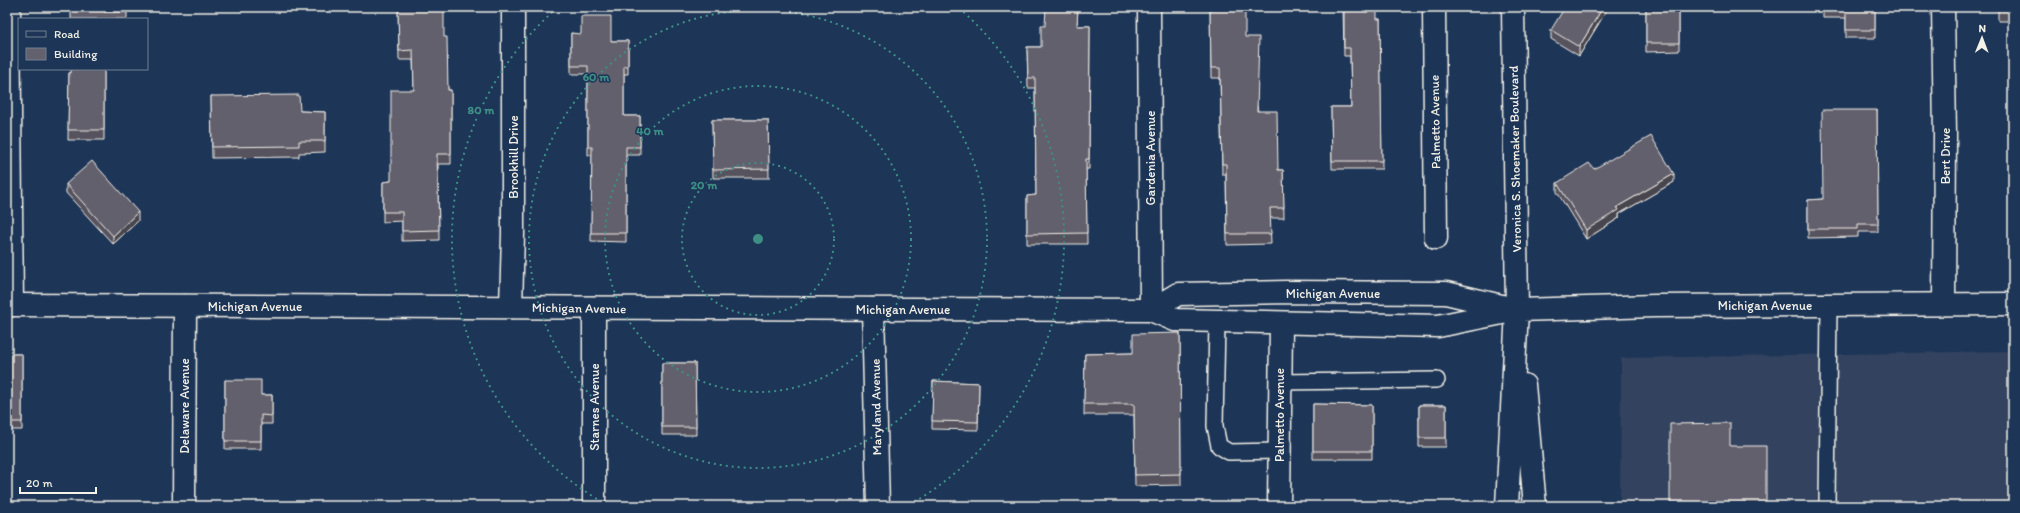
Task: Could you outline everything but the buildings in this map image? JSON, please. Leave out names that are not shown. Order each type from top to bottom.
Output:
[{"type":"street","points":[[9,7],[10,305]]},
{"type":"street","name":"Brookhill Drive","points":[[511,307],[513,234],[513,7]]},
{"type":"street","name":"Gardenia Avenue","points":[[1149,7],[1151,310]]},
{"type":"street","name":"Palmetto Avenue","points":[[1434,7],[1436,238]]},
{"type":"street","name":"Veronica S. Shoemaker Boulevard","points":[[1507,506],[1517,310],[1514,7]]},
{"type":"street","name":"Bert Drive","points":[[1943,7],[1945,134],[1944,304]]},
{"type":"street","name":"Michigan Avenue","points":[[1151,310],[1178,294],[1332,292],[1446,293],[1517,310]]},
{"type":"street","name":"Michigan Avenue","points":[[10,305],[1151,310],[1175,320],[1281,324],[1438,326],[1517,310],[1655,306],[2013,304]]},
{"type":"street","name":"Delaware Avenue","points":[[184,506],[185,306]]},
{"type":"street","name":"Starnes Avenue","points":[[594,308],[594,506]]},
{"type":"street","name":"Maryland Avenue","points":[[873,309],[878,506]]},
{"type":"street","name":"Veronica S. Shoemaker Boulevard","points":[[1517,310],[1535,506]]},
{"type":"street","name":"Palmetto Avenue","points":[[1279,506],[1279,382],[1281,324]]},
{"type":"lane","points":[[1828,305],[1828,506]]},
{"type":"lane","points":[[1217,322],[1215,426],[1219,446],[1229,452],[1279,451]]},
{"type":"lane","points":[[1279,382],[1437,380]]},
{"type":"shaded area","points":[[2013,351],[2013,506],[1620,506],[1621,358]]}]
